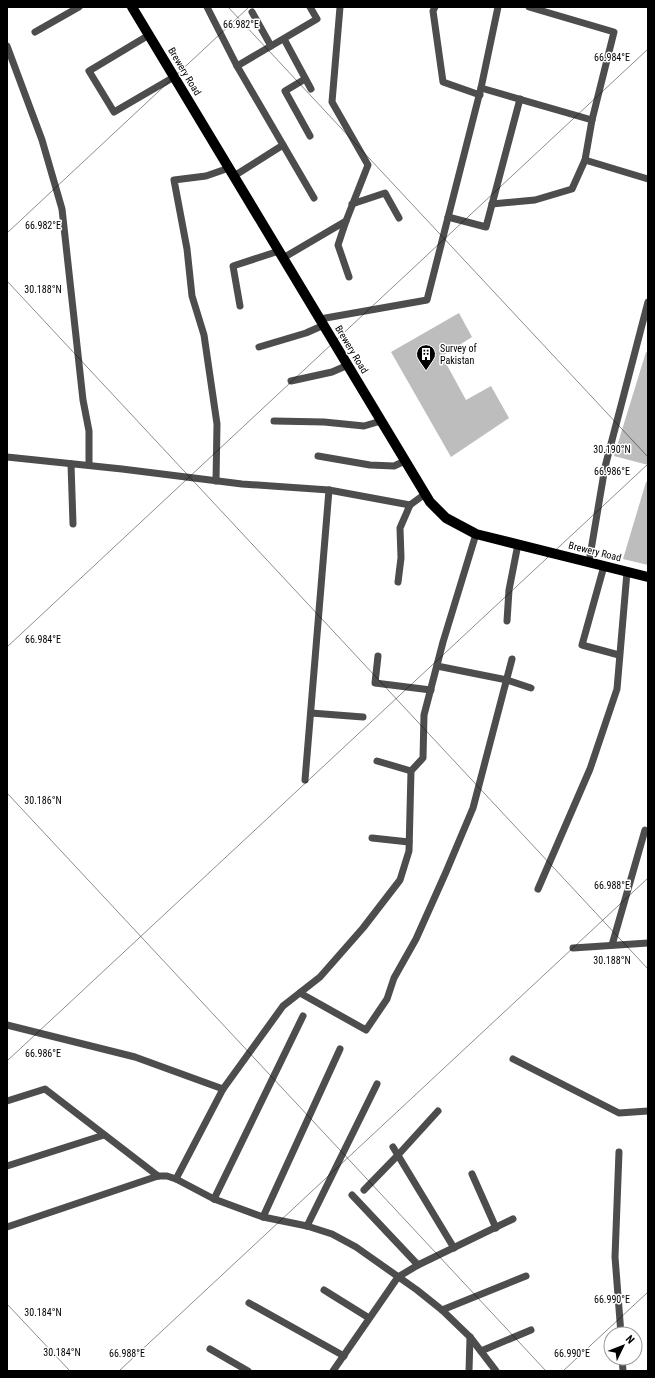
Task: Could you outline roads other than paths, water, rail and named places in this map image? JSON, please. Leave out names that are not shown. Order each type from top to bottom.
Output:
[{"type":"main road","name":"Brewery Road","points":[[132,7],[430,502],[446,518],[476,534],[648,577]]},
{"type":"street","points":[[35,32],[79,7]]},
{"type":"street","points":[[208,7],[237,66],[314,198]]},
{"type":"street","points":[[237,66],[317,19],[310,7]]},
{"type":"street","points":[[340,7],[332,102],[368,165],[352,204],[338,245],[350,277]]},
{"type":"street","points":[[435,7],[433,11],[443,82],[480,92],[520,99],[592,120]]},
{"type":"street","points":[[259,347],[306,333],[322,322],[427,300],[480,92],[498,7]]},
{"type":"street","points":[[492,204],[535,200],[572,189],[585,160],[592,120],[614,32],[529,7]]},
{"type":"street","points":[[252,12],[271,46]]},
{"type":"street","points":[[149,35],[89,71],[114,112],[174,77]]},
{"type":"street","points":[[284,39],[311,89]]},
{"type":"street","points":[[7,46],[42,140],[62,209],[82,400],[89,431],[89,465]]},
{"type":"street","points":[[305,79],[285,91],[310,136]]},
{"type":"street","points":[[448,217],[486,227],[520,99]]},
{"type":"street","points":[[216,481],[216,416],[204,335],[192,296],[187,249],[174,180],[231,172],[283,145]]},
{"type":"street","points":[[585,160],[648,179]]},
{"type":"street","points":[[352,204],[385,193],[399,218]]},
{"type":"street","points":[[240,306],[233,266],[281,255],[346,220]]},
{"type":"street","points":[[589,562],[605,467],[648,302]]},
{"type":"street","points":[[291,381],[332,372],[348,365]]},
{"type":"street","points":[[274,421],[324,422],[364,426],[381,421]]},
{"type":"street","points":[[318,456],[370,465],[394,466],[405,460]]},
{"type":"street","points":[[7,457],[89,465],[242,484],[329,490],[410,505]]},
{"type":"street","points":[[71,464],[73,524]]},
{"type":"street","points":[[305,780],[329,490]]},
{"type":"street","points":[[398,582],[401,558],[400,528],[410,505],[425,494]]},
{"type":"street","points":[[176,1179],[223,1089],[283,1006],[320,977],[363,928],[400,880],[409,851],[411,771],[423,758],[424,715],[476,534]]},
{"type":"street","points":[[507,621],[509,590],[518,544]]},
{"type":"street","points":[[604,566],[582,645],[620,655]]},
{"type":"street","points":[[538,889],[590,769],[616,689],[627,572]]},
{"type":"street","points":[[378,656],[375,683],[431,690]]},
{"type":"street","points":[[300,993],[366,1030],[387,999],[394,978],[416,939],[473,808],[512,659]]},
{"type":"street","points":[[437,666],[507,680],[531,688]]},
{"type":"street","points":[[310,713],[363,716]]},
{"type":"street","points":[[377,760],[411,771]]},
{"type":"street","points":[[612,945],[645,830]]},
{"type":"street","points":[[372,838],[409,842]]},
{"type":"street","points":[[573,948],[648,943]]},
{"type":"street","points":[[214,1199],[304,1016]]},
{"type":"street","points":[[7,1025],[136,1057],[223,1089]]},
{"type":"street","points":[[263,1217],[340,1049]]},
{"type":"street","points":[[513,1059],[619,1113],[648,1111]]},
{"type":"street","points":[[307,1226],[377,1084]]},
{"type":"street","points":[[7,1101],[45,1089],[158,1176]]},
{"type":"street","points":[[364,1190],[438,1111]]},
{"type":"street","points":[[7,1166],[104,1135]]},
{"type":"street","points":[[393,1147],[454,1248]]},
{"type":"street","points":[[619,1152],[615,1257],[620,1326]]},
{"type":"street","points":[[472,1174],[496,1228]]},
{"type":"street","points":[[7,1227],[158,1176],[167,1176],[176,1179],[214,1199],[263,1217],[307,1226],[332,1234],[356,1247],[417,1290],[442,1310],[470,1337],[496,1371]]},
{"type":"street","points":[[352,1196],[418,1265]]},
{"type":"street","points":[[333,1371],[398,1278],[418,1265],[513,1219]]},
{"type":"street","points":[[442,1310],[526,1276]]},
{"type":"street","points":[[324,1290],[369,1318]]},
{"type":"street","points":[[249,1303],[344,1356]]},
{"type":"street","points":[[481,1351],[531,1330]]},
{"type":"street","points":[[469,1371],[470,1337]]},
{"type":"street","points":[[210,1348],[248,1371]]},
{"type":"place","name":"Survey of Pakistan","points":[[426,371]]}]
